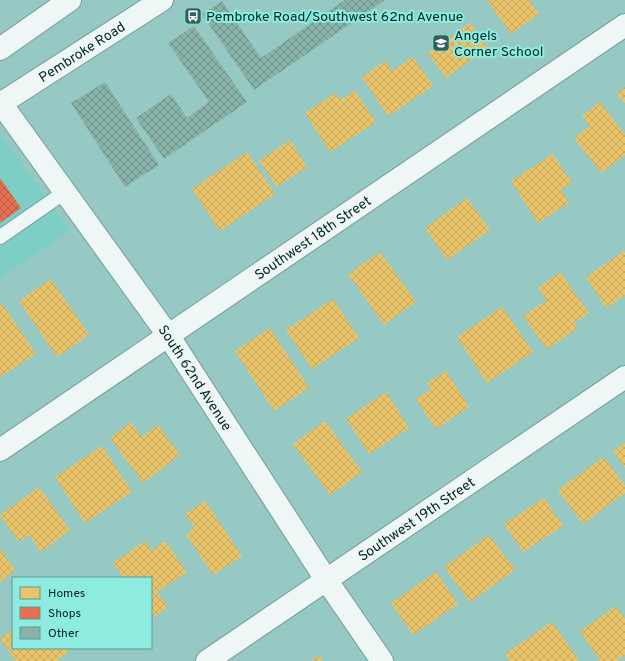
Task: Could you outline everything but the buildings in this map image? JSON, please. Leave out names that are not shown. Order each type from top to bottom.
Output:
[{"type":"street","points":[[0,49],[69,0]]},
{"type":"street","name":"Pembroke Road","points":[[0,103],[162,0]]},
{"type":"street","name":"Southwest 18th Street","points":[[0,450],[625,25]]},
{"type":"street","name":"South 62nd Avenue","points":[[0,103],[66,192],[168,335],[327,581],[382,661]]},
{"type":"street","name":"Southwest 19th Street","points":[[207,661],[327,581],[625,377]]},
{"type":"lane","points":[[0,237],[66,192]]},
{"type":"shaded area","points":[[0,134],[70,231],[0,278]]},
{"type":"place","name":"Pembroke Road/Southwest 62nd Avenue","points":[[193,16]]},
{"type":"place","name":"Angels Corner School","points":[[441,43]]}]
